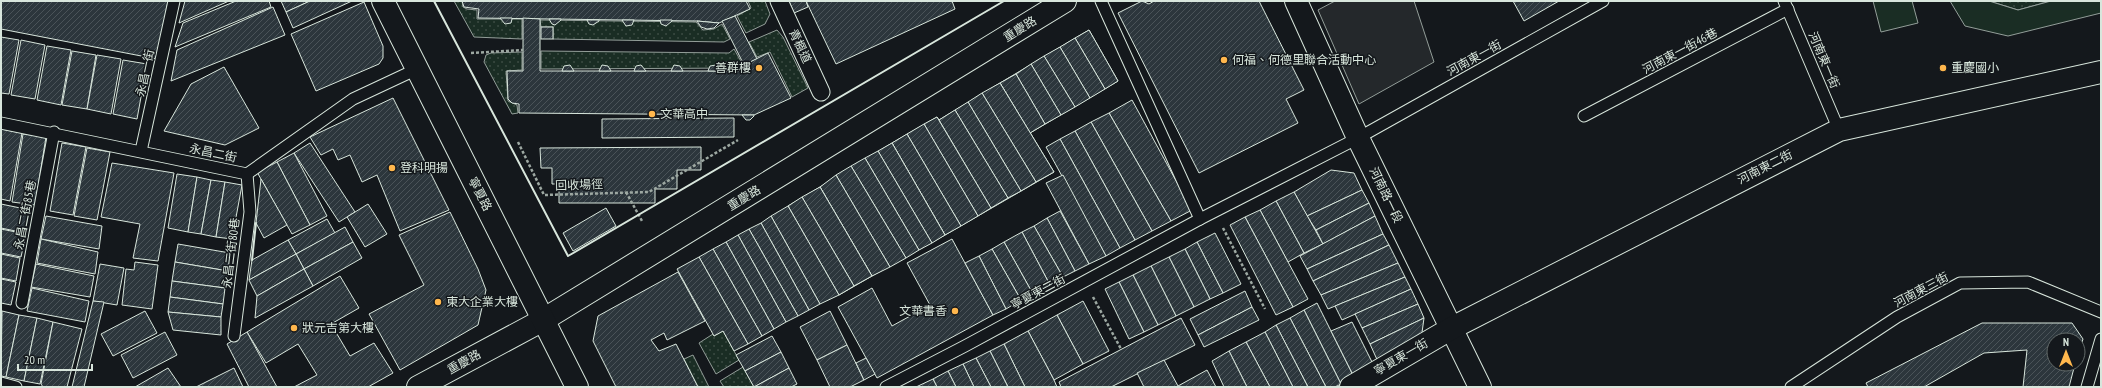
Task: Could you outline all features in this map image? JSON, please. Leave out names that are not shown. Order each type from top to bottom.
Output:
[{"type":"street","name":"寧夏路","points":[[383,1],[577,387]]},
{"type":"street","name":"青楓道","points":[[779,1],[822,92]]},
{"type":"street","name":"重慶路","points":[[418,387],[543,320],[1065,1]]},
{"type":"street","name":"河南路一段","points":[[1296,1],[1358,138],[1480,387]]},
{"type":"street","name":"河南東二街","points":[[1452,328],[1839,130],[2101,72]]},
{"type":"street","name":"寧夏東一街","points":[[1351,387],[1452,328]]},
{"type":"lane","name":"永昌一街","points":[[141,151],[174,1]]},
{"type":"lane","points":[[1102,1],[1200,218]]},
{"type":"lane","name":"河南東一街","points":[[1358,138],[1602,1]]},
{"type":"lane","name":"河南東一街","points":[[1786,5],[1839,130]]},
{"type":"lane","name":"河南東一街46巷","points":[[1584,116],[1786,5]]},
{"type":"lane","name":"永昌二街","points":[[1,123],[54,132],[247,174],[353,99],[417,69]]},
{"type":"lane","name":"永昌二街85巷","points":[[22,303],[54,132]]},
{"type":"lane","name":"寧夏東二街","points":[[886,387],[965,346],[1200,218],[1358,138]]},
{"type":"lane","name":"永昌二街80巷","points":[[234,336],[250,212],[247,174]]},
{"type":"lane","name":"河南東三街","points":[[1791,387],[1897,317],[1960,284],[2028,282],[2101,312]]},
{"type":"lane","points":[[2087,387],[2101,339]]},
{"type":"lane","points":[[1,383],[16,387]]},
{"type":"path","points":[[471,53],[523,50]]},
{"type":"path","name":"回收場徑","points":[[518,142],[544,195],[649,192],[738,140]]},
{"type":"path","points":[[626,192],[642,221]]},
{"type":"path","points":[[1213,212],[1265,308]]},
{"type":"path","points":[[1097,305],[1122,349]]},
{"type":"green space","points":[[454,1],[462,1],[463,7],[477,10],[477,19],[522,19],[522,39],[474,37]]},
{"type":"green space","points":[[748,1],[765,1],[770,14],[765,24],[746,33],[737,16],[751,8]]},
{"type":"green space","points":[[1873,1],[1912,1],[1918,23],[1881,32]]},
{"type":"green space","points":[[1950,1],[1989,1],[2018,10],[2051,1],[2101,1],[2101,13],[2008,36],[1965,26]]},
{"type":"green space","points":[[1989,1],[2051,1],[2018,10]]},
{"type":"green space","points":[[540,20],[696,22],[703,30],[714,29],[722,24],[730,39],[724,42],[553,39],[553,27],[541,27]]},
{"type":"green space","points":[[777,30],[783,37],[808,88],[792,97],[770,52],[757,57],[749,42]]},
{"type":"green space","points":[[734,49],[743,65],[740,68],[541,69],[541,51],[729,53]]},
{"type":"green space","points":[[522,52],[522,70],[506,71],[508,101],[517,105],[518,113],[512,114],[484,62],[486,55],[491,53]]},
{"type":"green space","points":[[723,331],[739,360],[716,374],[699,343],[713,334],[714,336]]},
{"type":"green space","points":[[693,355],[709,387],[698,387],[684,359]]},
{"type":"green space","points":[[743,367],[754,387],[724,387],[720,381]]},
{"type":"shaded area","points":[[1335,1],[1414,1],[1434,62],[1359,104],[1318,10]]},
{"type":"building","points":[[1,1],[168,1],[157,59],[1,29]]},
{"type":"building","points":[[185,1],[229,1],[179,23]]},
{"type":"building","points":[[236,1],[269,1],[271,7],[175,47],[183,23]]},
{"type":"building","points":[[281,1],[310,1],[286,12]]},
{"type":"building","points":[[310,1],[352,1],[293,28],[286,12]]},
{"type":"building","points":[[462,1],[746,1],[750,9],[719,23],[697,21],[478,18],[479,9],[464,7]]},
{"type":"building","points":[[789,1],[806,1],[808,7],[794,13]]},
{"type":"building","points":[[806,1],[952,1],[955,9],[836,64]]},
{"type":"building","name":"何福、何德里聯合活動中心","points":[[1142,1],[1149,4],[1154,1],[1259,1],[1304,90],[1286,99],[1298,123],[1199,173],[1118,13]]},
{"type":"building","points":[[1513,1],[1559,1],[1524,21]]},
{"type":"building","points":[[364,2],[383,46],[383,58],[379,64],[316,91],[291,34]]},
{"type":"building","points":[[273,7],[285,35],[171,81],[177,50]]},
{"type":"building","points":[[735,16],[757,59],[744,65],[722,21]]},
{"type":"building","points":[[500,18],[512,18],[511,23],[505,24]]},
{"type":"building","name":"善群樓","points":[[523,18],[540,19],[540,71],[739,71],[744,65],[768,53],[791,98],[754,115],[519,113],[519,104],[512,103],[508,99],[507,71],[523,71]]},
{"type":"building","points":[[549,19],[561,20],[555,25],[552,24]]},
{"type":"building","points":[[587,20],[599,21],[593,25],[589,24]]},
{"type":"building","points":[[622,20],[634,20],[632,25],[626,26]]},
{"type":"building","points":[[660,20],[672,21],[666,26],[661,24]]},
{"type":"building","points":[[697,21],[719,23],[714,28],[707,29],[701,27]]},
{"type":"building","points":[[541,27],[553,27],[553,39],[541,39]]},
{"type":"building","points":[[1089,30],[1118,81],[1030,133],[1000,83]]},
{"type":"building","points":[[1089,30],[1118,81],[1105,89],[1075,38]]},
{"type":"building","points":[[1,37],[19,40],[9,94],[1,93]]},
{"type":"building","points":[[1075,38],[1105,89],[1090,98],[1060,47]]},
{"type":"building","points":[[21,40],[45,45],[35,99],[11,95]]},
{"type":"building","points":[[47,46],[71,50],[61,105],[37,100]]},
{"type":"building","points":[[1060,47],[1090,98],[1075,107],[1044,56]]},
{"type":"building","points":[[72,51],[96,55],[87,109],[62,105]]},
{"type":"building","points":[[97,55],[121,59],[111,114],[87,109]]},
{"type":"building","points":[[1044,56],[1075,107],[1061,115],[1031,64]]},
{"type":"building","points":[[123,60],[147,64],[137,119],[113,114]]},
{"type":"building","points":[[1031,64],[1061,115],[1045,124],[1016,74]]},
{"type":"building","points":[[570,65],[574,71],[562,71],[564,66]]},
{"type":"building","points":[[602,65],[608,66],[611,71],[599,71]]},
{"type":"building","points":[[641,65],[646,71],[634,71],[636,66]]},
{"type":"building","points":[[674,65],[680,66],[683,71],[671,71]]},
{"type":"building","points":[[716,65],[720,71],[708,71],[710,66]]},
{"type":"building","points":[[224,67],[259,128],[225,145],[164,131],[191,84]]},
{"type":"building","points":[[1016,74],[1045,124],[1030,133],[1000,83]]},
{"type":"building","points":[[1000,83],[1054,172],[945,235],[892,143],[937,117],[939,120]]},
{"type":"building","points":[[1000,83],[1054,172],[1036,182],[982,93]]},
{"type":"building","points":[[982,93],[1036,182],[1021,191],[968,102]]},
{"type":"building","name":"登科明揚","points":[[393,98],[449,210],[400,231],[377,175],[362,182],[350,155],[338,160],[333,149],[321,155],[310,137]]},
{"type":"building","points":[[1132,100],[1192,210],[1171,221],[1109,113]]},
{"type":"building","points":[[968,102],[1021,191],[1008,198],[955,110]]},
{"type":"building","points":[[955,110],[1008,198],[991,208],[939,120]]},
{"type":"building","points":[[1109,113],[1171,221],[1152,231],[1091,122]]},
{"type":"building","points":[[742,115],[754,116],[750,120],[746,120]]},
{"type":"building","points":[[937,117],[991,208],[978,216],[924,124]]},
{"type":"building","points":[[734,118],[734,137],[602,138],[602,119]]},
{"type":"building","points":[[1091,122],[1152,231],[1135,240],[1075,131]]},
{"type":"building","points":[[924,124],[978,216],[961,226],[907,134]]},
{"type":"building","points":[[1,129],[22,133],[10,201],[1,199]]},
{"type":"building","points":[[1075,131],[1135,240],[1120,248],[1060,139]]},
{"type":"building","points":[[23,134],[46,137],[35,205],[12,202]]},
{"type":"building","points":[[907,134],[961,226],[945,235],[892,143]]},
{"type":"building","points":[[1060,139],[1120,248],[1106,256],[1046,147]]},
{"type":"building","points":[[62,143],[86,147],[73,215],[50,211]]},
{"type":"building","points":[[310,143],[355,212],[339,222],[294,153]]},
{"type":"building","points":[[892,143],[945,235],[872,276],[820,187]]},
{"type":"building","points":[[892,143],[945,235],[932,243],[878,151]]},
{"type":"building","points":[[701,147],[701,170],[677,170],[677,189],[655,189],[655,203],[559,203],[559,184],[552,184],[552,168],[541,168],[540,148]]},
{"type":"building","points":[[87,148],[110,152],[97,220],[74,216]]},
{"type":"building","points":[[878,151],[932,243],[919,250],[865,158]]},
{"type":"building","points":[[294,153],[327,216],[310,225],[277,162]]},
{"type":"building","points":[[865,158],[919,250],[906,258],[851,166]]},
{"type":"building","points":[[277,162],[310,225],[292,234],[257,172]]},
{"type":"building","points":[[112,163],[174,173],[158,261],[133,258],[140,224],[101,217]]},
{"type":"building","points":[[851,166],[906,258],[890,267],[836,175]]},
{"type":"building","points":[[1331,170],[1354,173],[1362,190],[1307,216],[1294,192]]},
{"type":"building","points":[[177,174],[197,177],[188,232],[168,228]]},
{"type":"building","points":[[836,175],[890,267],[872,276],[820,187]]},
{"type":"building","points":[[1063,175],[1106,256],[1089,264],[1046,183]]},
{"type":"building","points":[[197,177],[211,180],[201,234],[188,232]]},
{"type":"building","points":[[261,179],[287,225],[264,238],[256,223]]},
{"type":"building","points":[[211,180],[225,182],[216,237],[201,234]]},
{"type":"building","points":[[225,182],[242,185],[232,239],[216,237]]},
{"type":"building","points":[[820,187],[872,276],[839,295],[788,206]]},
{"type":"building","points":[[820,187],[872,276],[854,286],[802,197]]},
{"type":"building","points":[[1362,190],[1369,203],[1316,230],[1307,216]]},
{"type":"building","points":[[1294,192],[1323,244],[1304,253],[1276,201]]},
{"type":"building","points":[[802,197],[854,286],[839,295],[788,206]]},
{"type":"building","points":[[1276,201],[1304,253],[1288,262],[1260,210]]},
{"type":"building","points":[[1369,203],[1375,216],[1323,244],[1316,230]]},
{"type":"building","points":[[1,204],[30,210],[25,233],[1,228]]},
{"type":"building","points":[[368,204],[387,234],[365,247],[347,217]]},
{"type":"building","points":[[788,206],[839,295],[820,304],[771,216]]},
{"type":"building","points":[[606,208],[616,226],[573,251],[563,233]]},
{"type":"building","points":[[1260,210],[1308,299],[1293,307],[1245,217]]},
{"type":"building","points":[[1060,211],[1089,264],[1075,271],[1047,218]]},
{"type":"building","name":"東大企業大樓","points":[[450,212],[478,269],[486,290],[478,325],[400,370],[369,314],[424,285],[399,235]]},
{"type":"building","points":[[46,216],[102,226],[99,249],[41,239]]},
{"type":"building","points":[[771,216],[820,304],[809,310],[761,223]]},
{"type":"building","points":[[1375,216],[1383,234],[1307,269],[1300,256]]},
{"type":"building","points":[[1245,217],[1293,307],[1276,315],[1230,225]]},
{"type":"building","points":[[1047,218],[1075,271],[1063,277],[1034,226]]},
{"type":"building","points":[[327,219],[335,233],[296,254],[288,240]]},
{"type":"building","points":[[761,223],[809,310],[798,316],[749,229]]},
{"type":"building","points":[[1034,226],[1063,277],[1050,285],[1022,232]]},
{"type":"building","points":[[345,227],[353,242],[304,269],[296,254]]},
{"type":"building","points":[[1,229],[26,234],[21,257],[1,253]]},
{"type":"building","points":[[749,229],[798,316],[786,322],[738,235]]},
{"type":"building","points":[[1022,232],[1050,285],[1033,294],[1004,242]]},
{"type":"building","points":[[1215,233],[1241,284],[1223,293],[1197,242]]},
{"type":"building","points":[[1383,234],[1389,245],[1313,281],[1307,269]]},
{"type":"building","points":[[738,235],[786,322],[774,329],[726,242]]},
{"type":"building","points":[[41,239],[98,252],[95,274],[37,263]]},
{"type":"building","name":"文華書香","points":[[952,239],[993,315],[877,378],[838,307],[872,288],[892,326],[930,305],[907,263]]},
{"type":"building","points":[[288,240],[296,254],[249,280],[252,260]]},
{"type":"building","points":[[353,242],[362,258],[313,286],[304,269]]},
{"type":"building","points":[[726,242],[774,329],[762,336],[713,249]]},
{"type":"building","points":[[1004,242],[1033,294],[1021,300],[992,249]]},
{"type":"building","points":[[1197,242],[1223,293],[1210,299],[1185,249]]},
{"type":"building","points":[[178,244],[230,253],[228,271],[175,262]]},
{"type":"building","points":[[1389,245],[1398,263],[1321,295],[1313,281]]},
{"type":"building","points":[[713,249],[762,336],[748,344],[699,257]]},
{"type":"building","points":[[992,249],[1021,300],[1006,309],[979,256]]},
{"type":"building","points":[[1185,249],[1210,299],[1194,307],[1169,257]]},
{"type":"building","points":[[1,254],[20,258],[16,281],[1,278]]},
{"type":"building","points":[[296,254],[304,269],[257,296],[249,280]]},
{"type":"building","points":[[979,256],[1006,309],[993,315],[965,263]]},
{"type":"building","points":[[699,257],[748,344],[734,351],[723,331],[714,336],[677,269]]},
{"type":"building","points":[[1169,257],[1194,307],[1176,316],[1151,266]]},
{"type":"building","points":[[135,262],[158,265],[152,309],[122,305],[126,269],[134,270]]},
{"type":"building","points":[[175,262],[228,271],[225,288],[172,281]]},
{"type":"building","points":[[1398,263],[1405,277],[1328,309],[1321,295]]},
{"type":"building","points":[[36,264],[94,276],[90,297],[31,287]]},
{"type":"building","points":[[100,264],[124,268],[117,305],[93,301]]},
{"type":"building","points":[[1151,266],[1176,316],[1158,325],[1133,275]]},
{"type":"building","points":[[304,269],[313,286],[255,318],[257,296]]},
{"type":"building","points":[[678,272],[705,321],[667,340],[664,333],[651,340],[659,351],[676,344],[698,387],[616,387],[593,341],[598,316]]},
{"type":"building","points":[[1133,275],[1158,325],[1144,332],[1119,282]]},
{"type":"building","name":"狀元吉第大樓","points":[[340,276],[359,308],[331,324],[350,356],[374,343],[393,373],[368,387],[294,387],[317,375],[298,344],[266,363],[247,332]]},
{"type":"building","points":[[1405,277],[1411,289],[1342,320],[1335,306]]},
{"type":"building","points":[[1,279],[16,282],[11,305],[1,303]]},
{"type":"building","points":[[172,281],[225,288],[223,304],[170,297]]},
{"type":"building","points":[[1119,282],[1144,332],[1129,339],[1105,289]]},
{"type":"building","points":[[32,288],[89,301],[85,322],[27,311]]},
{"type":"building","points":[[1411,289],[1418,304],[1362,328],[1355,314]]},
{"type":"building","points":[[1245,291],[1252,307],[1198,335],[1190,319]]},
{"type":"building","points":[[170,297],[223,304],[221,317],[168,312]]},
{"type":"building","points":[[93,301],[104,302],[84,387],[72,387]]},
{"type":"building","points":[[1083,301],[1109,351],[1083,364],[1057,315]]},
{"type":"building","points":[[1317,303],[1354,377],[1341,384],[1304,310]]},
{"type":"building","points":[[1418,304],[1424,318],[1370,344],[1362,328]]},
{"type":"building","points":[[1252,307],[1259,320],[1204,347],[1198,335]]},
{"type":"building","points":[[1304,310],[1341,384],[1335,387],[1326,387],[1290,318]]},
{"type":"building","points":[[2,311],[19,315],[6,377],[1,376]]},
{"type":"building","points":[[145,311],[157,333],[113,356],[101,334]]},
{"type":"building","points":[[830,311],[847,345],[817,360],[800,327]]},
{"type":"building","points":[[168,312],[221,317],[221,335],[173,330]]},
{"type":"building","points":[[19,315],[37,318],[24,381],[6,377]]},
{"type":"building","points":[[1057,315],[1083,364],[1054,380],[1028,331]]},
{"type":"building","points":[[37,318],[53,322],[40,384],[24,381]]},
{"type":"building","points":[[1181,318],[1195,345],[1111,387],[1061,387],[1059,382]]},
{"type":"building","points":[[1290,318],[1326,387],[1308,387],[1276,325]]},
{"type":"building","points":[[1424,318],[1421,340],[1379,364],[1370,344]]},
{"type":"building","points":[[53,322],[82,329],[67,387],[43,387],[41,384]]},
{"type":"building","points":[[1352,322],[1374,366],[1354,377],[1331,331]]},
{"type":"building","points":[[1982,323],[2072,323],[2078,332],[2046,332],[2046,372],[2073,372],[2069,387],[2023,387],[2027,350],[1984,353],[1924,387],[1868,387],[1866,383]]},
{"type":"building","points":[[1276,325],[1308,387],[1293,387],[1265,332]]},
{"type":"building","points":[[1028,331],[1057,387],[1025,387],[1004,344]]},
{"type":"building","points":[[165,332],[177,355],[133,378],[121,355]]},
{"type":"building","points":[[247,332],[277,387],[249,387],[227,344]]},
{"type":"building","points":[[1265,332],[1293,387],[1270,387],[1246,342]]},
{"type":"building","points":[[772,336],[781,352],[745,371],[736,355]]},
{"type":"building","points":[[1246,342],[1270,387],[1247,387],[1229,351]]},
{"type":"building","points":[[1004,344],[1025,387],[1008,387],[990,351]]},
{"type":"building","points":[[847,345],[864,380],[850,387],[830,387],[817,360]]},
{"type":"building","points":[[990,351],[1008,387],[991,387],[976,358]]},
{"type":"building","points":[[1229,351],[1247,387],[1224,387],[1212,361]]},
{"type":"building","points":[[781,352],[789,368],[754,387],[745,371]]},
{"type":"building","points":[[866,358],[875,374],[864,380],[856,363]]},
{"type":"building","points":[[976,358],[991,387],[974,387],[963,364]]},
{"type":"building","points":[[1164,360],[1178,386],[1207,370],[1216,387],[1144,387],[1137,373]]},
{"type":"building","points":[[963,364],[974,387],[956,387],[948,371]]},
{"type":"building","points":[[168,368],[181,387],[135,387]]},
{"type":"building","points":[[234,368],[243,387],[196,387]]},
{"type":"building","points":[[789,368],[797,384],[791,387],[754,387]]},
{"type":"building","points":[[948,371],[956,387],[937,387],[933,379]]},
{"type":"building","points":[[933,379],[937,387],[916,387]]},
{"type":"wall","points":[[434,1],[568,256],[1004,1]]},
{"type":"wall","points":[[252,260],[256,223]]},
{"type":"place","name":"何福、何德里聯合活動中心","points":[[1224,60]]},
{"type":"place","name":"善群樓","points":[[759,68]]},
{"type":"place","name":"重慶國小","points":[[1943,68]]},
{"type":"place","name":"文華高中","points":[[652,114]]},
{"type":"place","name":"登科明揚","points":[[392,168]]},
{"type":"place","name":"東大企業大樓","points":[[438,302]]},
{"type":"place","name":"文華書香","points":[[955,311]]},
{"type":"place","name":"狀元吉第大樓","points":[[294,328]]}]
